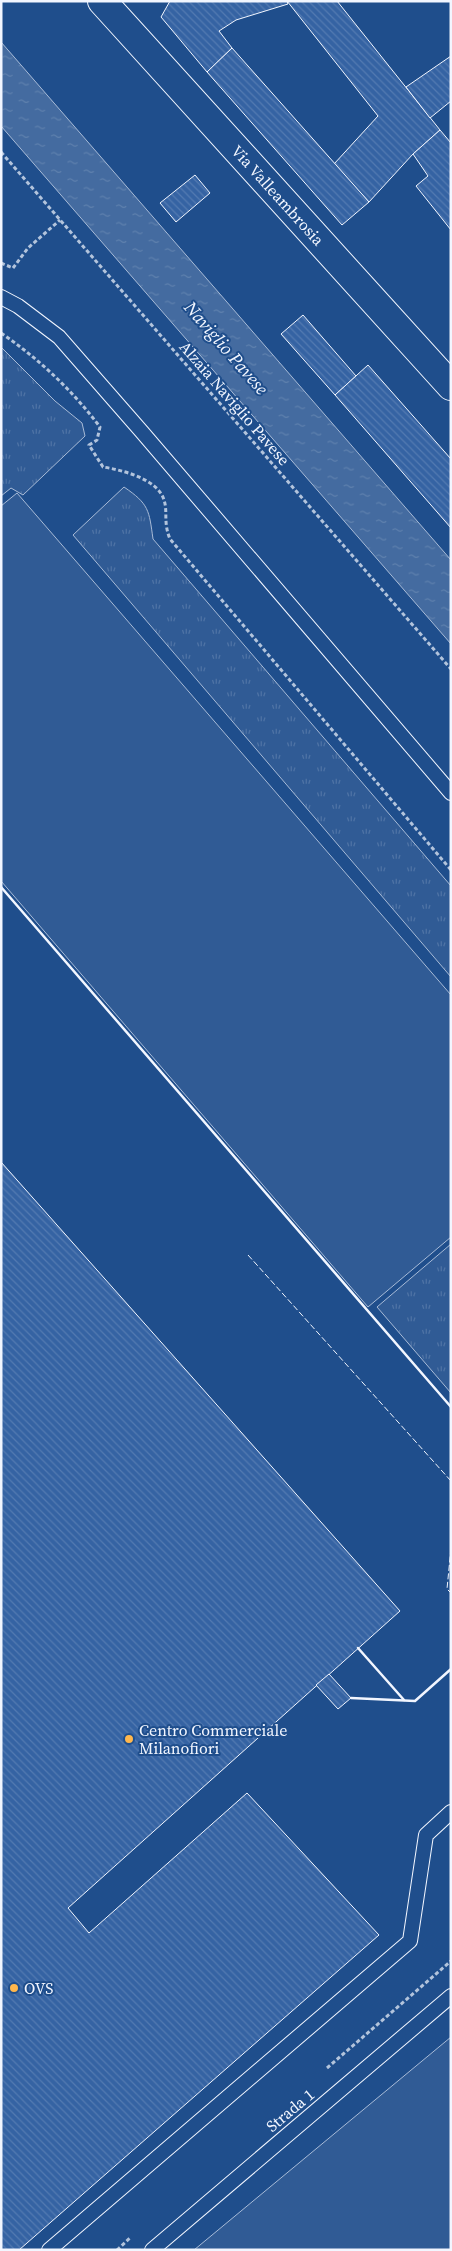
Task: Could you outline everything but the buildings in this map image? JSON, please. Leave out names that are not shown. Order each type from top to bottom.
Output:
[{"type":"main road","name":"Via Valleambrosia","points":[[103,3],[451,386]]},
{"type":"lane","points":[[1,297],[18,306],[59,337],[451,793]]},
{"type":"lane","points":[[1,303],[18,306]]},
{"type":"lane","points":[[49,2250],[410,1941],[426,1835],[451,1812]]},
{"type":"lane","name":"Strada 1","points":[[152,2250],[451,1996]]},
{"type":"path","name":"Alzaia Naviglio Pavese","points":[[1,152],[451,670]]},
{"type":"path","points":[[1,263],[13,268],[28,248],[60,220]]},
{"type":"path","points":[[1,333],[27,351],[80,401],[100,427],[97,440],[90,445],[103,467],[126,471],[153,485],[164,499],[165,528],[170,539],[451,870]]},
{"type":"green space","points":[[1,347],[55,401],[82,423],[85,436],[23,495],[11,488],[1,496]]},
{"type":"green space","points":[[124,487],[139,498],[146,508],[149,514],[153,539],[451,886],[451,977],[73,535]]},
{"type":"green space","points":[[451,1244],[451,1393],[377,1307]]},
{"type":"shaded area","points":[[17,493],[451,995],[451,1237],[368,1307],[1,881],[1,506]]},
{"type":"shaded area","points":[[451,2037],[451,2250],[194,2250]]},
{"type":"water","name":"Naviglio Pavese","points":[[1,42],[451,560],[451,644],[1,126]]},
{"type":"fence","points":[[248,1255],[451,1481]]},
{"type":"fence","points":[[451,1548],[447,1589],[451,1593]]},
{"type":"wall","points":[[1,887],[451,1407]]},
{"type":"wall","points":[[358,1648],[404,1700]]},
{"type":"wall","points":[[351,1698],[415,1701],[451,1669]]},
{"type":"place","name":"Centro Commerciale Milanofiori","points":[[129,1739]]},
{"type":"place","name":"OVS","points":[[14,1988]]}]
